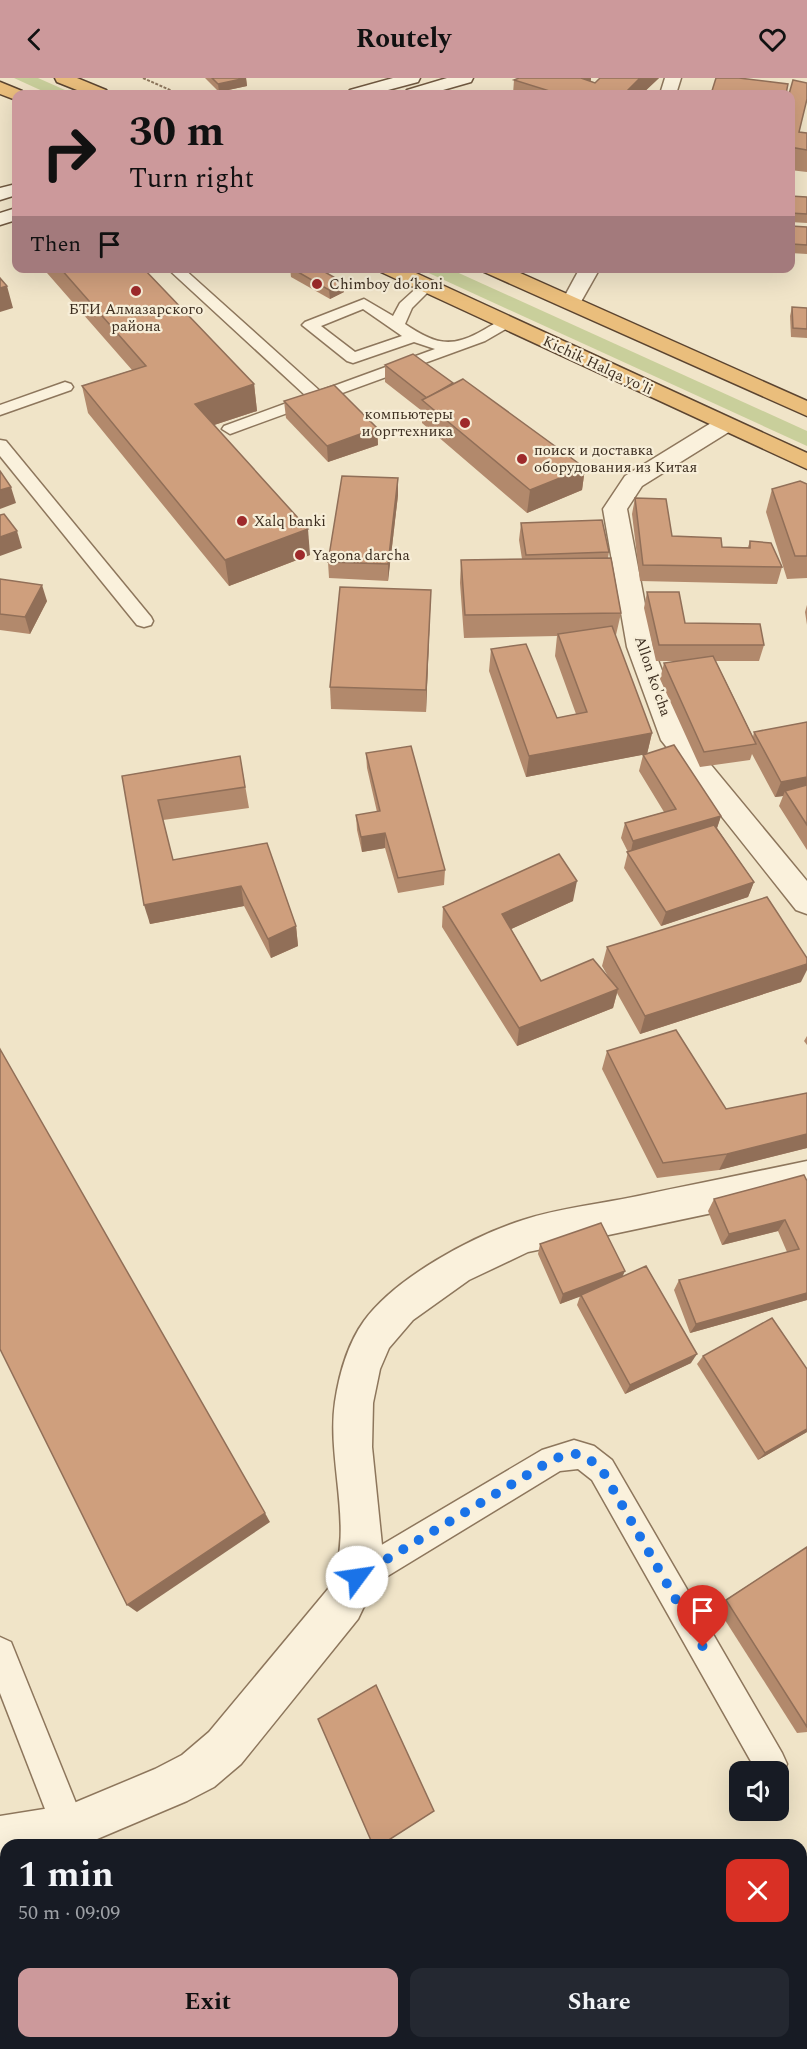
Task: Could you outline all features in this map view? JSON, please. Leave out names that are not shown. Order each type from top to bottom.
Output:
[{"type":"highway","points":[[63,78],[91,90]]},
{"type":"highway","name":"Kichik Halqa yo'li","points":[[399,273],[807,462]]},
{"type":"highway","points":[[503,273],[807,409]]},
{"type":"street","points":[[370,90],[412,78]]},
{"type":"street","points":[[426,90],[465,78]]},
{"type":"street","points":[[572,303],[587,273]]},
{"type":"street","name":"Allon ko'cha","points":[[724,425],[633,481],[615,509],[640,646],[675,740],[807,902]]},
{"type":"street","points":[[0,1839],[69,1828],[171,1785],[198,1771],[225,1748],[343,1604],[357,1577],[362,1545],[352,1447],[354,1403],[361,1368],[376,1335],[400,1307],[456,1268],[524,1236],[807,1177]]},
{"type":"lane","points":[[180,273],[317,397]]},
{"type":"lane","points":[[397,324],[405,306],[427,286]]},
{"type":"lane","points":[[414,337],[353,358],[310,325],[364,303],[414,337],[450,349]]},
{"type":"lane","points":[[230,429],[480,338],[508,323]]},
{"type":"lane","points":[[0,410],[65,387]]},
{"type":"lane","points":[[0,445],[144,621]]},
{"type":"lane","points":[[357,1577],[552,1460],[571,1453],[586,1456],[602,1470],[769,1761]]},
{"type":"lane","points":[[0,1653],[69,1828]]},
{"type":"path","points":[[143,78],[169,90]]},
{"type":"path","points":[[517,90],[527,86]]},
{"type":"green space","points":[[14,78],[38,78],[65,90],[40,90]]},
{"type":"green space","points":[[429,273],[459,273],[807,431],[807,446]]},
{"type":"building","points":[[212,78],[246,78],[218,84]]},
{"type":"building","points":[[519,78],[581,78],[595,83],[600,78],[640,78],[628,90],[546,90],[514,80]]},
{"type":"building","points":[[716,78],[739,78],[788,84],[787,90],[712,90]]},
{"type":"building","points":[[793,80],[807,83],[807,99],[799,132],[807,133],[807,150],[795,148],[795,90],[790,90]]},
{"type":"building","points":[[795,196],[807,197],[807,214],[795,213]]},
{"type":"building","points":[[795,226],[807,227],[807,245],[795,244]]},
{"type":"building","points":[[64,273],[148,273],[254,384],[195,404],[308,529],[225,560],[82,386],[146,366]]},
{"type":"building","points":[[300,273],[327,273],[344,283],[329,290]]},
{"type":"building","points":[[0,278],[7,286],[0,288]]},
{"type":"building","points":[[792,307],[807,308],[807,329],[793,328]]},
{"type":"building","points":[[413,354],[453,383],[427,398],[385,365]]},
{"type":"building","points":[[463,379],[585,468],[530,490],[422,400]]},
{"type":"building","points":[[334,385],[377,428],[327,446],[284,401]]},
{"type":"building","points":[[0,471],[11,487],[0,490]]},
{"type":"building","points":[[342,476],[398,478],[388,564],[328,562]]},
{"type":"building","points":[[800,481],[807,484],[807,556],[795,556],[772,489]]},
{"type":"building","points":[[635,498],[666,499],[672,536],[721,538],[722,547],[750,548],[750,541],[771,543],[782,567],[643,565]]},
{"type":"building","points":[[4,514],[17,531],[0,537],[0,515]]},
{"type":"building","points":[[602,520],[609,552],[526,555],[521,523]]},
{"type":"building","points":[[611,558],[621,613],[465,615],[461,560]]},
{"type":"building","points":[[0,579],[42,585],[25,617],[0,614]]},
{"type":"building","points":[[340,587],[431,590],[426,690],[330,687]]},
{"type":"building","points":[[647,592],[679,592],[685,623],[760,624],[764,645],[659,645]]},
{"type":"building","points":[[612,626],[652,733],[529,756],[491,649],[526,644],[557,718],[587,712],[558,634]]},
{"type":"building","points":[[713,656],[756,744],[704,752],[664,663]]},
{"type":"building","points":[[807,722],[807,777],[781,782],[754,732]]},
{"type":"building","points":[[674,745],[721,816],[633,841],[625,823],[676,809],[643,755]]},
{"type":"building","points":[[411,746],[445,870],[398,878],[385,833],[361,837],[356,815],[380,811],[366,753]]},
{"type":"building","points":[[240,756],[245,787],[158,800],[173,860],[267,843],[296,926],[268,939],[241,886],[144,905],[122,776]]},
{"type":"building","points":[[807,785],[807,825],[785,791]]},
{"type":"building","points":[[714,825],[754,882],[666,912],[627,852]]},
{"type":"building","points":[[559,854],[577,881],[502,914],[541,981],[593,959],[618,989],[519,1028],[443,907]]},
{"type":"building","points":[[767,897],[807,958],[807,964],[645,1016],[607,947]]},
{"type":"building","points":[[676,1030],[726,1109],[807,1093],[807,1134],[727,1154],[663,1163],[607,1051]]},
{"type":"building","points":[[0,1049],[265,1513],[127,1605],[0,1349]]},
{"type":"building","points":[[804,1175],[807,1181],[807,1293],[696,1324],[679,1280],[799,1249],[785,1220],[729,1234],[714,1199]]},
{"type":"building","points":[[601,1223],[625,1271],[563,1294],[540,1244]]},
{"type":"building","points":[[646,1266],[697,1354],[630,1385],[581,1295]]},
{"type":"building","points":[[772,1318],[807,1369],[807,1429],[765,1453],[703,1356]]},
{"type":"building","points":[[807,1547],[807,1727],[726,1600]]},
{"type":"building","points":[[376,1685],[434,1811],[390,1839],[370,1839],[318,1719]]},
{"type":"place","name":"Chimboy doʻkoni","points":[[317,284]]},
{"type":"place","name":"БТИ Алмазарского района","points":[[136,291]]},
{"type":"place","name":"компьютеры и оргтехника","points":[[465,423]]},
{"type":"place","name":"поиск и доставка оборудования из Китая","points":[[522,459]]},
{"type":"place","name":"Xalq banki","points":[[242,521]]},
{"type":"place","name":"Yagona darcha","points":[[300,555]]},
{"type":"route","points":[[357,1577],[552,1460],[571,1453],[586,1456],[602,1470],[703,1647]]}]
